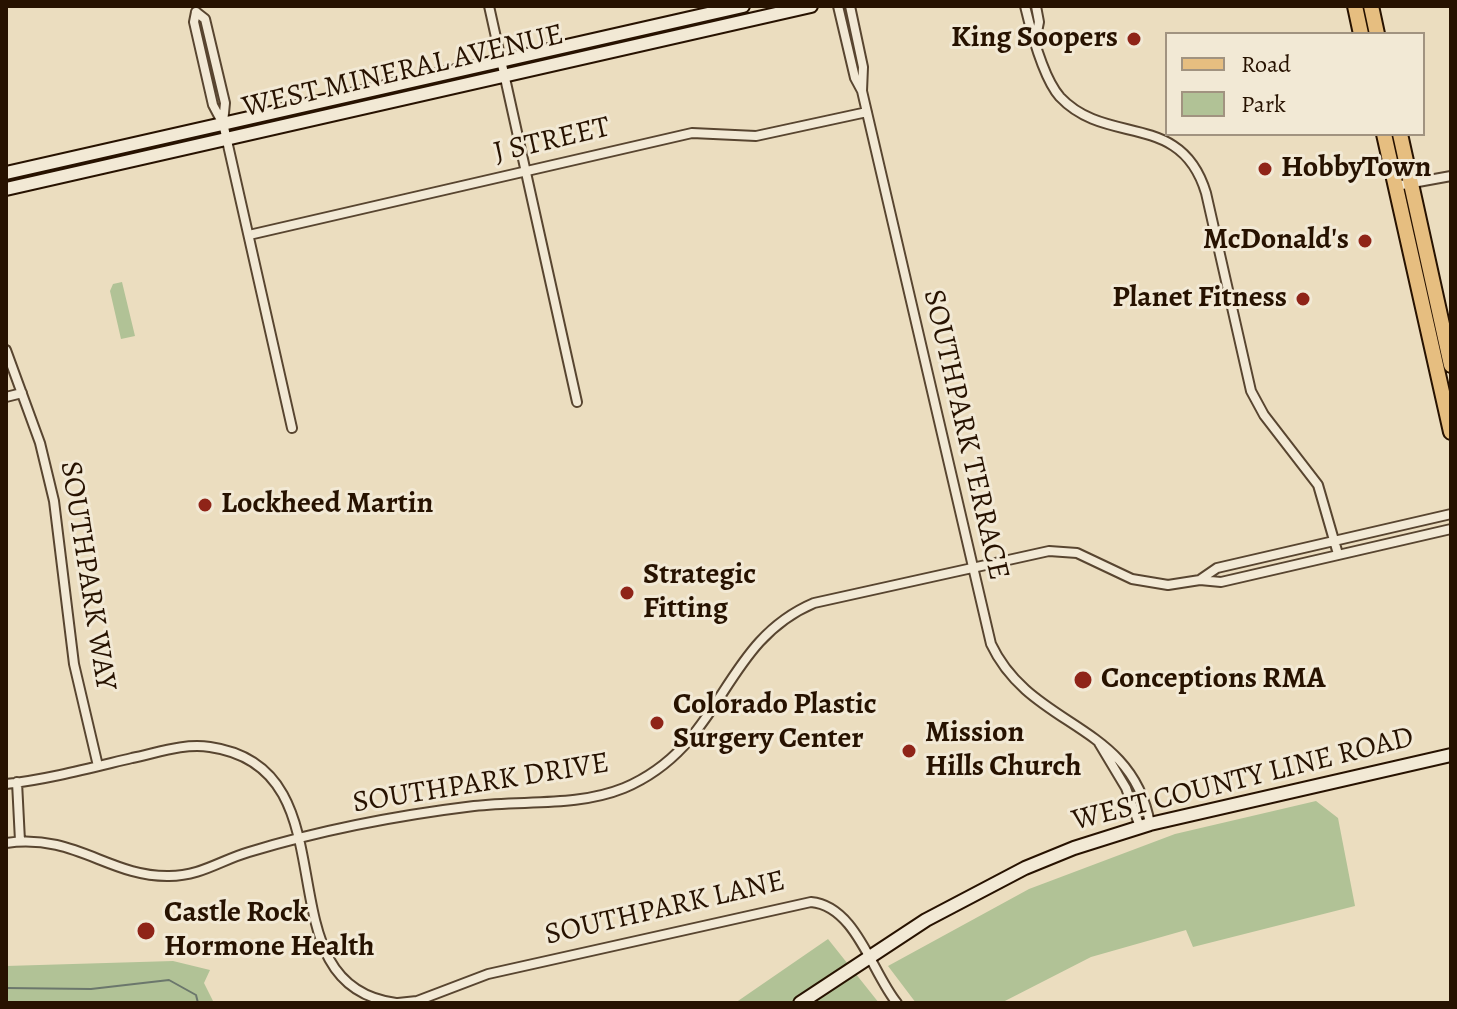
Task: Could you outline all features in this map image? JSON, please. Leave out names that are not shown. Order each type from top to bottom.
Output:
[{"type":"main road","name":"WEST MINERAL AVENUE","points":[[6,173],[743,6]]},
{"type":"main road","name":"WEST MINERAL AVENUE","points":[[6,189],[811,6]]},
{"type":"main road","points":[[1355,6],[1361,32]]},
{"type":"main road","points":[[1371,6],[1377,32]]},
{"type":"main road","points":[[1384,136],[1451,432]]},
{"type":"main road","points":[[1400,136],[1451,365]]},
{"type":"main road","name":"WEST COUNTY LINE ROAD","points":[[800,1003],[926,920],[1025,868],[1145,826],[1451,755]]},
{"type":"street","points":[[489,6],[577,402]]},
{"type":"street","name":"SOUTHPARK TERRACE","points":[[838,6],[855,78],[867,112],[986,633],[1004,668],[1034,698],[1116,753],[1132,775],[1145,826]]},
{"type":"street","name":"SOUTHPARK TERRACE","points":[[850,6],[863,67],[862,91]]},
{"type":"street","points":[[1025,6],[1051,83],[1071,107],[1090,118],[1163,138],[1186,156],[1197,172],[1206,193],[1251,391],[1264,415],[1318,485],[1338,554]]},
{"type":"street","points":[[1036,6],[1039,22],[1036,37]]},
{"type":"street","points":[[223,123],[213,105],[194,22],[196,12],[205,19],[225,103],[223,123],[226,138],[292,428]]},
{"type":"street","name":"J STREET","points":[[249,235],[692,133],[756,136],[867,112]]},
{"type":"street","points":[[1396,186],[1451,176]]},
{"type":"street","name":"SOUTHPARK WAY","points":[[6,350],[54,501],[74,664],[98,766]]},
{"type":"street","points":[[6,397],[22,393]]},
{"type":"street","name":"SOUTHPARK DRIVE","points":[[1200,580],[1217,568],[1451,514]]},
{"type":"street","name":"SOUTHPARK DRIVE","points":[[6,843],[20,841],[67,846],[130,870],[170,876],[212,869],[247,852],[428,812],[571,800],[622,788],[645,777],[686,747],[760,638],[794,611],[836,597],[1056,550],[1083,555],[1124,576],[1147,583],[1221,582],[1451,529]]},
{"type":"street","name":"SOUTHPARK LANE","points":[[6,784],[184,746],[212,747],[256,765],[281,789],[294,813],[321,940],[331,965],[359,992],[397,1003],[417,1001],[488,974],[800,903],[818,902],[831,909],[850,928],[897,1003]]},
{"type":"street","points":[[17,782],[20,841]]},
{"type":"green space","points":[[122,282],[135,336],[121,339],[110,291],[113,284]]},
{"type":"green space","points":[[1316,801],[1338,818],[1355,906],[1193,947],[1186,930],[1091,957],[1001,1003],[916,1003],[888,966],[1029,889],[1175,834]]},
{"type":"green space","points":[[828,939],[879,1003],[735,1003]]},
{"type":"green space","points":[[173,961],[210,970],[204,983],[214,1003],[6,1003],[6,966]]},
{"type":"waterway","points":[[6,988],[91,989],[169,980],[196,995],[198,1003]]},
{"type":"place","name":"King Soopers","points":[[1134,39]]},
{"type":"place","name":"HobbyTown","points":[[1265,169]]},
{"type":"place","name":"McDonald's","points":[[1365,241]]},
{"type":"place","name":"Planet Fitness","points":[[1303,299]]},
{"type":"place","name":"Lockheed Martin","points":[[205,505]]},
{"type":"place","name":"Strategic Fitting","points":[[627,593]]},
{"type":"place","name":"Conceptions RMA","points":[[1083,680]]},
{"type":"place","name":"Colorado Plastic Surgery Center","points":[[657,723]]},
{"type":"place","name":"Mission Hills Church","points":[[909,751]]},
{"type":"place","name":"Castle Rock Hormone Health","points":[[146,931]]}]
